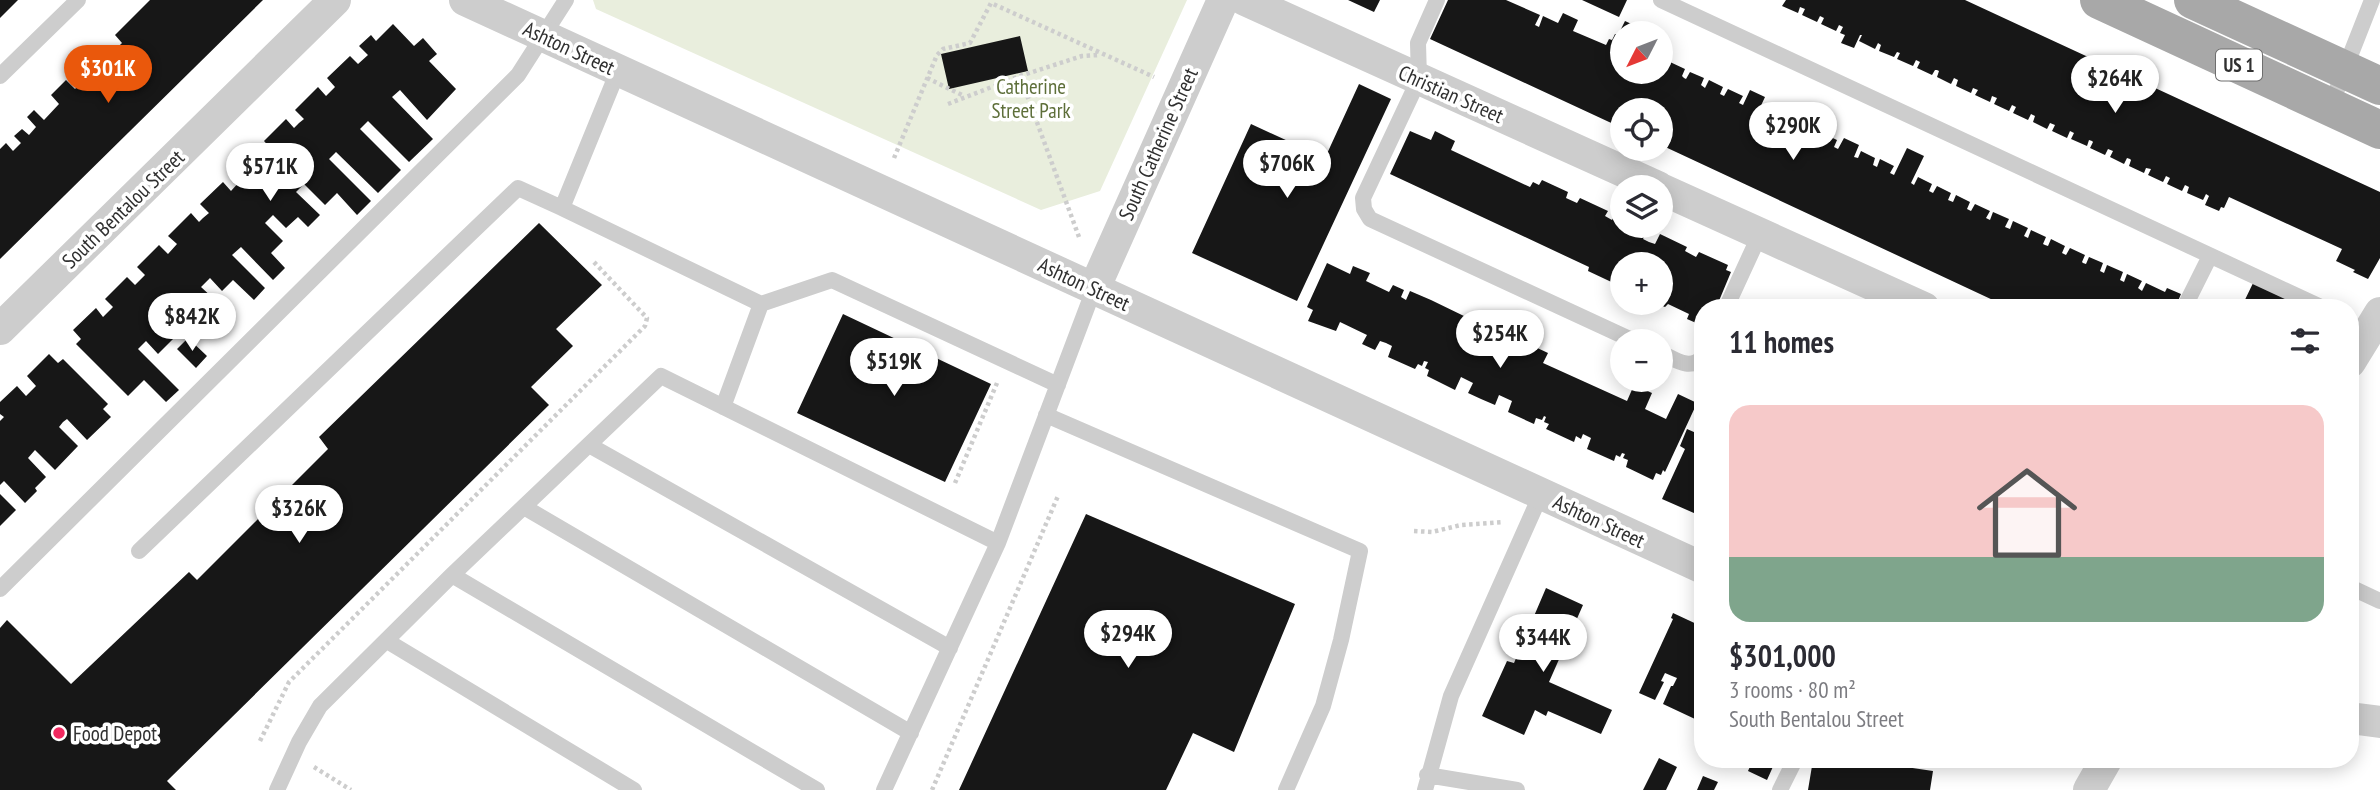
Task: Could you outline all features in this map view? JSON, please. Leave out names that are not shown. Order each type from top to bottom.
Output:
[{"type":"main road","name":"US 1","points":[[2099,0],[2380,130]]},
{"type":"main road","name":"US 1","points":[[2193,0],[2380,86]]},
{"type":"street","name":"South Bentalou Street","points":[[0,329],[335,0]]},
{"type":"street","name":"Ashton Street","points":[[465,0],[1694,564]]},
{"type":"street","name":"South Catherine Street","points":[[1094,289],[1223,0]]},
{"type":"street","name":"Christian Street","points":[[1245,0],[1630,175]]},
{"type":"street","name":"Christian Street","points":[[1673,194],[1904,299]]},
{"type":"street","points":[[2359,344],[2370,322]]},
{"type":"street","points":[[2359,719],[2380,722]]},
{"type":"street","points":[[2088,790],[2101,768]]},
{"type":"lane","points":[[0,76],[78,0]]},
{"type":"lane","points":[[0,589],[518,75],[566,0]]},
{"type":"lane","points":[[1437,0],[1418,43],[1419,79],[1363,198],[1364,209],[1370,219],[1610,330]]},
{"type":"lane","points":[[1661,0],[2303,299]]},
{"type":"lane","points":[[2330,107],[2372,0]]},
{"type":"lane","points":[[562,208],[618,71]]},
{"type":"lane","points":[[139,551],[518,188],[761,304],[832,280],[1058,384]]},
{"type":"lane","points":[[1730,299],[1760,234]]},
{"type":"lane","points":[[2189,299],[2210,256]]},
{"type":"lane","points":[[884,790],[998,543],[1094,289]]},
{"type":"lane","points":[[723,407],[761,304]]},
{"type":"lane","points":[[1673,359],[1686,365],[1694,363]]},
{"type":"lane","points":[[277,790],[299,742],[320,706],[452,575],[661,376],[998,543]]},
{"type":"lane","points":[[1046,415],[1360,551],[1341,640],[1323,706],[1286,790]]},
{"type":"lane","points":[[589,445],[950,648]]},
{"type":"lane","points":[[1517,790],[1426,783],[1451,696],[1541,494]]},
{"type":"lane","points":[[524,507],[911,733]]},
{"type":"lane","points":[[452,575],[817,790]]},
{"type":"lane","points":[[2359,591],[2380,601]]},
{"type":"lane","points":[[387,640],[634,790]]},
{"type":"lane","points":[[1780,790],[1791,768]]},
{"type":"path","points":[[894,158],[940,51],[970,43],[991,3],[1158,79]]},
{"type":"path","points":[[948,104],[1082,56],[1105,55]]},
{"type":"path","points":[[1020,76],[1081,241]]},
{"type":"path","points":[[928,78],[965,97]]},
{"type":"path","points":[[260,741],[289,682],[645,326],[647,318],[592,260]]},
{"type":"path","points":[[955,483],[999,379]]},
{"type":"path","points":[[932,790],[1058,496]]},
{"type":"path","points":[[1414,531],[1504,522]]},
{"type":"path","points":[[314,768],[351,790]]},
{"type":"green space","name":"Catherine Street Park","points":[[593,0],[1187,0],[1100,191],[1041,210],[596,9]]},
{"type":"building","points":[[0,0],[18,0],[0,18]]},
{"type":"building","points":[[150,0],[263,0],[0,259],[0,149],[6,143],[13,151],[21,143],[14,136],[22,129],[29,135],[36,127],[27,117],[34,110],[44,120],[59,104],[51,95],[66,80],[75,89],[122,43],[115,35]]},
{"type":"building","points":[[1348,0],[1380,0],[1374,12]]},
{"type":"building","points":[[1448,0],[1506,0],[1540,15],[1535,25],[1539,27],[1543,16],[1558,23],[1563,13],[1578,20],[1573,31],[1606,45],[1610,39],[1610,84],[1673,84],[1673,63],[1685,69],[1682,76],[1686,79],[1690,72],[1704,78],[1701,85],[1705,88],[1709,80],[1723,87],[1720,94],[1724,96],[1728,89],[1743,96],[1739,103],[1743,105],[1750,90],[1765,97],[1758,112],[1763,114],[1766,107],[1780,113],[1777,121],[1781,123],[1789,104],[1824,121],[1816,139],[1819,141],[1822,133],[1837,140],[1834,147],[1838,149],[1844,138],[1859,145],[1854,157],[1858,158],[1861,151],[1875,158],[1873,165],[1877,167],[1880,159],[1894,166],[1890,173],[1894,175],[1907,148],[1924,156],[1911,183],[1914,185],[1918,177],[1932,184],[1929,191],[1933,193],[1937,186],[1951,193],[1948,200],[1953,202],[1956,195],[1970,202],[1967,209],[1971,211],[1975,204],[1990,211],[1986,218],[1990,220],[1993,212],[2009,219],[2005,227],[2010,229],[2013,221],[2028,228],[2024,236],[2028,238],[2031,230],[2046,237],[2043,244],[2045,245],[2048,246],[2051,239],[2065,246],[2062,253],[2066,255],[2070,248],[2085,255],[2083,263],[2086,264],[2089,257],[2103,263],[2100,271],[2104,273],[2107,265],[2123,272],[2120,280],[2124,282],[2127,274],[2142,281],[2138,288],[2142,291],[2146,283],[2165,292],[2167,288],[2181,294],[2179,299],[1991,299],[1673,151],[1673,98],[1610,98],[1610,122],[1430,39]]},
{"type":"building","points":[[1582,0],[1627,0],[1619,17]]},
{"type":"building","points":[[1786,0],[1965,0],[2380,192],[2380,258],[2368,279],[2336,261],[2342,249],[2229,197],[2224,208],[2221,207],[2219,211],[2205,205],[2209,196],[2206,194],[2203,200],[2187,193],[2189,187],[2185,185],[2182,191],[2167,184],[2170,178],[2166,176],[2163,182],[2148,175],[2151,169],[2146,168],[2144,173],[2129,166],[2130,159],[2127,158],[2124,164],[2110,157],[2113,151],[2108,149],[2105,155],[2090,148],[2092,141],[2089,140],[2087,146],[2071,139],[2074,133],[2070,131],[2067,138],[2052,131],[2055,125],[2050,123],[2047,129],[2033,122],[2035,116],[2031,114],[2028,120],[2013,113],[2016,107],[2012,105],[2009,111],[1994,104],[1997,98],[1992,96],[1990,102],[1975,95],[1978,90],[1973,88],[1971,93],[1956,86],[1958,80],[1954,78],[1951,84],[1937,77],[1937,70],[1932,75],[1917,68],[1920,62],[1916,60],[1913,66],[1897,59],[1900,53],[1897,52],[1894,57],[1879,51],[1881,45],[1878,43],[1875,49],[1859,41],[1862,35],[1854,48],[1841,43],[1845,35],[1840,33],[1843,27],[1839,25],[1836,31],[1821,24],[1824,18],[1820,16],[1817,22],[1802,15],[1805,9],[1800,7],[1798,13],[1782,6]]},
{"type":"building","points":[[393,24],[414,46],[423,38],[437,54],[429,61],[456,89],[427,120],[400,90],[392,97],[433,139],[409,162],[368,121],[360,129],[401,170],[378,193],[336,152],[329,159],[371,201],[357,215],[337,193],[325,205],[304,184],[296,192],[320,215],[308,227],[298,217],[286,228],[273,215],[265,223],[283,241],[271,253],[285,268],[273,280],[241,247],[232,255],[265,288],[254,300],[233,280],[222,291],[210,278],[201,287],[214,299],[190,323],[177,310],[170,318],[182,330],[158,354],[146,341],[138,349],[179,390],[166,402],[144,380],[128,396],[76,344],[81,339],[73,330],[96,308],[103,317],[113,307],[105,299],[127,277],[135,285],[145,275],[137,267],[159,245],[168,254],[177,244],[168,236],[191,213],[199,222],[209,213],[200,204],[223,182],[231,191],[240,181],[232,172],[254,151],[263,160],[272,150],[264,141],[286,119],[294,128],[304,119],[295,110],[318,87],[326,96],[335,87],[327,78],[350,56],[358,64],[368,55],[359,46],[371,35],[376,41]]},
{"type":"building","points":[[1020,36],[1028,71],[949,89],[941,54]]},
{"type":"building","points":[[1359,84],[1391,99],[1297,301],[1192,253],[1251,124],[1325,158]]},
{"type":"building","points":[[1410,131],[1431,140],[1435,131],[1455,141],[1451,150],[1530,187],[1533,182],[1539,185],[1542,180],[1568,192],[1566,198],[1577,203],[1580,198],[1608,211],[1605,216],[1610,219],[1610,238],[1644,238],[1655,244],[1658,238],[1668,238],[1687,247],[1685,251],[1696,257],[1699,252],[1728,265],[1726,270],[1731,272],[1720,299],[1694,299],[1694,322],[1687,319],[1689,314],[1673,306],[1673,252],[1610,252],[1610,281],[1588,271],[1589,267],[1390,174]]},
{"type":"building","points":[[539,223],[602,285],[556,329],[573,346],[531,387],[549,405],[167,781],[176,790],[0,790],[0,628],[7,620],[71,684],[189,572],[197,580],[328,449],[319,437]]},
{"type":"building","points":[[1327,263],[1350,274],[1353,266],[1370,273],[1366,281],[1389,292],[1393,285],[1404,290],[1401,297],[1406,300],[1410,291],[1466,317],[1462,326],[1467,328],[1470,321],[1488,329],[1485,336],[1487,337],[1496,320],[1512,327],[1504,345],[1526,355],[1531,345],[1548,353],[1543,363],[1627,401],[1631,392],[1652,393],[1645,409],[1666,419],[1678,394],[1694,402],[1694,409],[1665,472],[1663,470],[1661,475],[1656,473],[1653,480],[1626,467],[1628,460],[1623,458],[1625,454],[1622,453],[1620,457],[1616,455],[1614,461],[1587,449],[1591,438],[1583,434],[1581,439],[1576,436],[1574,442],[1546,429],[1549,424],[1544,422],[1544,416],[1542,420],[1536,418],[1534,424],[1508,412],[1512,401],[1499,395],[1495,405],[1468,393],[1473,383],[1461,377],[1455,390],[1427,376],[1429,370],[1425,368],[1428,362],[1424,361],[1422,366],[1418,364],[1415,369],[1388,357],[1392,346],[1380,341],[1375,350],[1362,344],[1367,335],[1340,322],[1336,331],[1308,321],[1313,310],[1307,307]]},
{"type":"building","points":[[2255,279],[2299,299],[2245,299]]},
{"type":"building","points":[[843,314],[991,384],[945,482],[797,413]]},
{"type":"building","points":[[188,338],[207,356],[196,368],[177,349]]},
{"type":"building","points":[[49,354],[58,363],[63,359],[108,404],[103,409],[111,417],[87,440],[67,419],[63,422],[59,427],[78,446],[55,470],[35,450],[28,458],[46,477],[25,503],[4,481],[0,485],[0,421],[4,417],[0,414],[0,402],[17,386],[26,396],[36,386],[27,376]]},
{"type":"building","points":[[1687,429],[1694,432],[1694,513],[1662,499],[1685,449],[1680,446]]},
{"type":"building","points":[[0,494],[16,510],[0,526]]},
{"type":"building","points":[[1086,514],[1295,604],[1234,752],[1193,733],[1166,790],[959,790]]},
{"type":"building","points":[[1546,588],[1583,605],[1549,682],[1612,710],[1601,734],[1548,711],[1546,716],[1535,710],[1524,735],[1482,716],[1507,661],[1514,663]]},
{"type":"building","points":[[1673,613],[1694,623],[1694,719],[1663,704],[1677,678],[1665,673],[1661,681],[1664,682],[1655,700],[1639,693],[1673,619]]},
{"type":"building","points":[[1659,758],[1677,767],[1666,790],[1643,790]]},
{"type":"building","points":[[1749,768],[1772,768],[1767,780],[1748,771]]},
{"type":"building","points":[[1812,768],[1913,768],[1933,771],[1930,790],[1808,790]]},
{"type":"building","points":[[1703,776],[1718,782],[1714,790],[1697,790]]},
{"type":"place","name":"Food Depot","points":[[59,733]]}]
